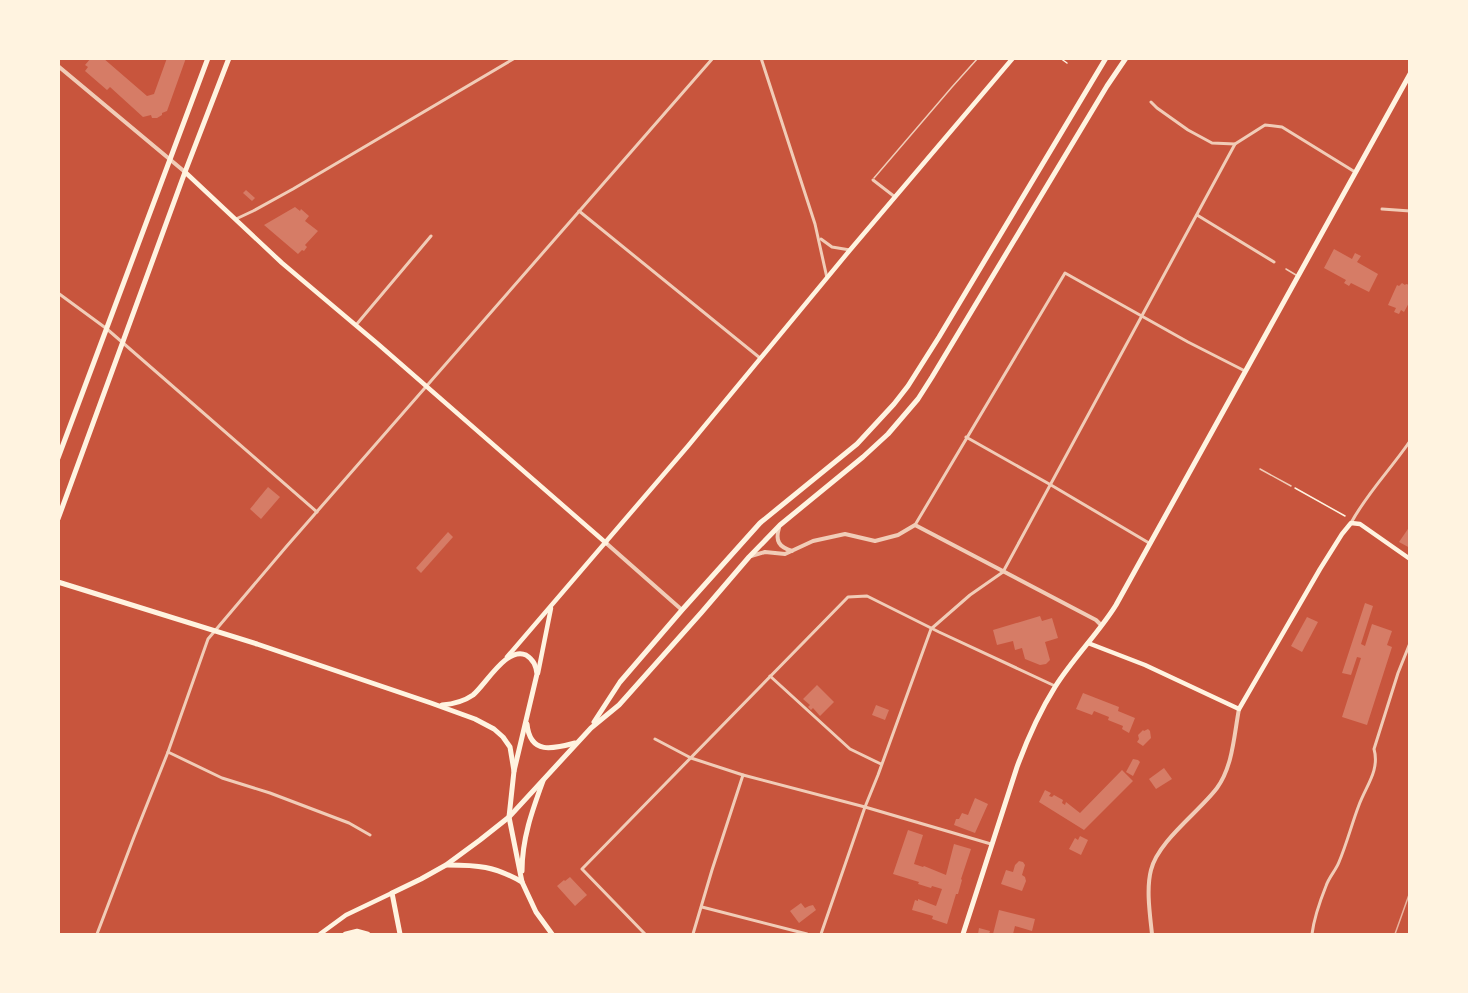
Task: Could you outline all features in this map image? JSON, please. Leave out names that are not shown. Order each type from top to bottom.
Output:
[{"type":"main road","points":[[58,458],[208,58]]},
{"type":"main road","points":[[58,519],[229,58]]},
{"type":"main road","points":[[439,706],[456,704],[466,699],[488,680],[606,543],[1013,58]]},
{"type":"main road","points":[[591,728],[620,682],[760,523],[857,444],[908,386],[1106,58]]},
{"type":"main road","points":[[320,934],[346,915],[421,879],[446,864],[509,817],[577,742],[619,705],[780,525],[888,434],[918,399],[1126,58]]},
{"type":"main road","points":[[963,934],[1020,759],[1055,686],[1116,605],[1410,74]]},
{"type":"main road","points":[[185,172],[282,263],[606,543]]},
{"type":"main road","points":[[1088,643],[1145,665],[1239,709],[1320,569],[1351,523],[1360,524],[1410,560]]},
{"type":"main road","points":[[58,582],[110,600],[214,630],[475,719],[503,736],[510,747],[514,771]]},
{"type":"main road","points":[[551,606],[514,771],[509,817],[522,882],[536,912],[552,934]]},
{"type":"main road","points":[[503,661],[516,654],[523,654],[535,663],[537,674]]},
{"type":"main road","points":[[526,717],[528,732],[537,745],[555,748],[577,742]]},
{"type":"main road","points":[[522,882],[524,843],[544,778]]},
{"type":"main road","points":[[446,864],[493,868],[522,882]]},
{"type":"main road","points":[[392,893],[400,934]]},
{"type":"main road","points":[[345,934],[357,931],[368,934]]},
{"type":"street","points":[[236,219],[293,189],[515,58]]},
{"type":"street","points":[[97,934],[168,752],[208,639],[214,630],[713,58]]},
{"type":"street","points":[[761,58],[819,238],[827,278]]},
{"type":"street","points":[[58,66],[185,172]]},
{"type":"street","points":[[1150,102],[1188,130],[1212,143],[1234,144]]},
{"type":"street","points":[[821,934],[931,629],[1003,572],[1234,144],[1265,125],[1282,127],[1355,172]]},
{"type":"street","points":[[873,180],[896,198]]},
{"type":"street","points":[[1382,209],[1410,211]]},
{"type":"street","points":[[579,211],[761,359]]},
{"type":"street","points":[[1197,215],[1274,262]]},
{"type":"street","points":[[356,325],[431,236]]},
{"type":"street","points":[[819,238],[832,247],[850,250]]},
{"type":"street","points":[[749,557],[765,552],[785,554],[813,541],[845,534],[875,541],[898,535],[915,525],[1065,273],[1142,317],[1245,371]]},
{"type":"street","points":[[58,293],[107,329],[317,512]]},
{"type":"street","points":[[966,437],[1150,543]]},
{"type":"street","points":[[1351,523],[1375,484],[1410,441]]},
{"type":"street","points":[[780,525],[777,533],[779,544],[784,549],[793,551]]},
{"type":"street","points":[[915,525],[1096,620],[1102,626]]},
{"type":"street","points":[[606,543],[681,610]]},
{"type":"street","points":[[645,934],[582,869],[848,597],[867,596],[931,629],[1055,686]]},
{"type":"street","points":[[1312,934],[1326,885],[1339,863],[1358,807],[1373,777],[1376,760],[1374,749],[1410,643]]},
{"type":"street","points":[[770,676],[850,749],[882,764]]},
{"type":"street","points":[[1152,934],[1149,897],[1151,870],[1158,854],[1218,788],[1227,769],[1239,709]]},
{"type":"street","points":[[655,739],[691,758],[743,775],[865,807],[991,844]]},
{"type":"street","points":[[168,752],[222,778],[270,793],[349,823],[370,835]]},
{"type":"street","points":[[693,934],[743,775]]},
{"type":"street","points":[[701,906],[807,934]]},
{"type":"lane","points":[[873,180],[978,58]]},
{"type":"lane","points":[[1286,269],[1298,276]]},
{"type":"lane","points":[[1260,469],[1291,486]]},
{"type":"path","points":[[1060,58],[1066,62]]},
{"type":"path","points":[[1291,486],[1345,516]]},
{"type":"building","points":[[91,58],[103,58],[147,96],[154,94],[167,58],[186,58],[167,111],[157,118],[152,118],[151,115],[143,117],[110,87],[107,90],[85,71],[88,67],[85,65]]},
{"type":"building","points":[[246,190],[255,198],[252,201],[243,193]]},
{"type":"building","points":[[295,207],[309,216],[305,221],[318,231],[305,245],[307,247],[304,251],[298,254],[264,225]]},
{"type":"building","points":[[1334,249],[1352,259],[1355,253],[1361,256],[1357,262],[1378,274],[1369,292],[1351,283],[1349,286],[1344,283],[1346,280],[1324,268]]},
{"type":"building","points":[[1402,283],[1410,285],[1410,301],[1404,312],[1401,310],[1399,314],[1394,312],[1396,308],[1388,305],[1397,285]]},
{"type":"building","points":[[268,487],[280,497],[261,519],[250,509]]},
{"type":"building","points":[[1410,526],[1410,548],[1399,542]]},
{"type":"building","points":[[448,532],[453,537],[421,573],[416,568]]},
{"type":"building","points":[[1365,603],[1373,606],[1361,644],[1365,646],[1372,624],[1392,631],[1387,645],[1392,647],[1367,725],[1342,717],[1361,658],[1357,657],[1351,675],[1342,673]]},
{"type":"building","points":[[1040,616],[1042,621],[1052,618],[1058,638],[1045,642],[1050,660],[1046,664],[1040,665],[1025,659],[1022,648],[1015,650],[1013,641],[997,645],[993,630]]},
{"type":"building","points":[[1307,617],[1318,622],[1302,652],[1291,646]]},
{"type":"building","points":[[817,685],[834,702],[820,716],[813,708],[811,710],[808,707],[810,705],[803,699]]},
{"type":"building","points":[[1083,693],[1119,707],[1118,711],[1135,718],[1129,733],[1122,729],[1123,726],[1108,720],[1109,717],[1094,711],[1092,715],[1076,709]]},
{"type":"building","points":[[876,705],[889,710],[885,720],[872,715]]},
{"type":"building","points":[[1148,729],[1151,738],[1143,746],[1137,742],[1138,735]]},
{"type":"building","points":[[1133,759],[1140,762],[1133,776],[1126,772]]},
{"type":"building","points":[[1164,768],[1172,779],[1156,789],[1149,779]]},
{"type":"building","points":[[1122,770],[1133,781],[1084,830],[1039,802],[1045,790],[1051,793],[1049,796],[1054,795],[1063,800],[1062,803],[1065,805],[1066,802],[1080,813]]},
{"type":"building","points":[[975,798],[988,804],[975,833],[954,825],[962,813],[968,815]]},
{"type":"building","points":[[908,830],[923,835],[914,864],[946,875],[954,844],[971,849],[947,924],[932,919],[933,916],[912,910],[915,900],[918,901],[918,899],[936,906],[942,889],[932,886],[931,888],[893,874]]},
{"type":"building","points":[[1080,836],[1088,840],[1081,855],[1069,849],[1075,838],[1078,840]]},
{"type":"building","points":[[1019,861],[1025,865],[1022,875],[1026,881],[1022,891],[1001,884],[1006,870],[1013,872]]},
{"type":"building","points":[[570,877],[587,895],[575,906],[557,886]]},
{"type":"building","points":[[801,903],[805,908],[813,905],[816,910],[799,923],[790,911]]},
{"type":"building","points":[[999,910],[1035,919],[1032,931],[1015,926],[1013,934],[993,934]]},
{"type":"building","points":[[979,928],[990,931],[989,934],[978,934]]},
{"type":"railway","points":[[1395,934],[1410,892]]}]
